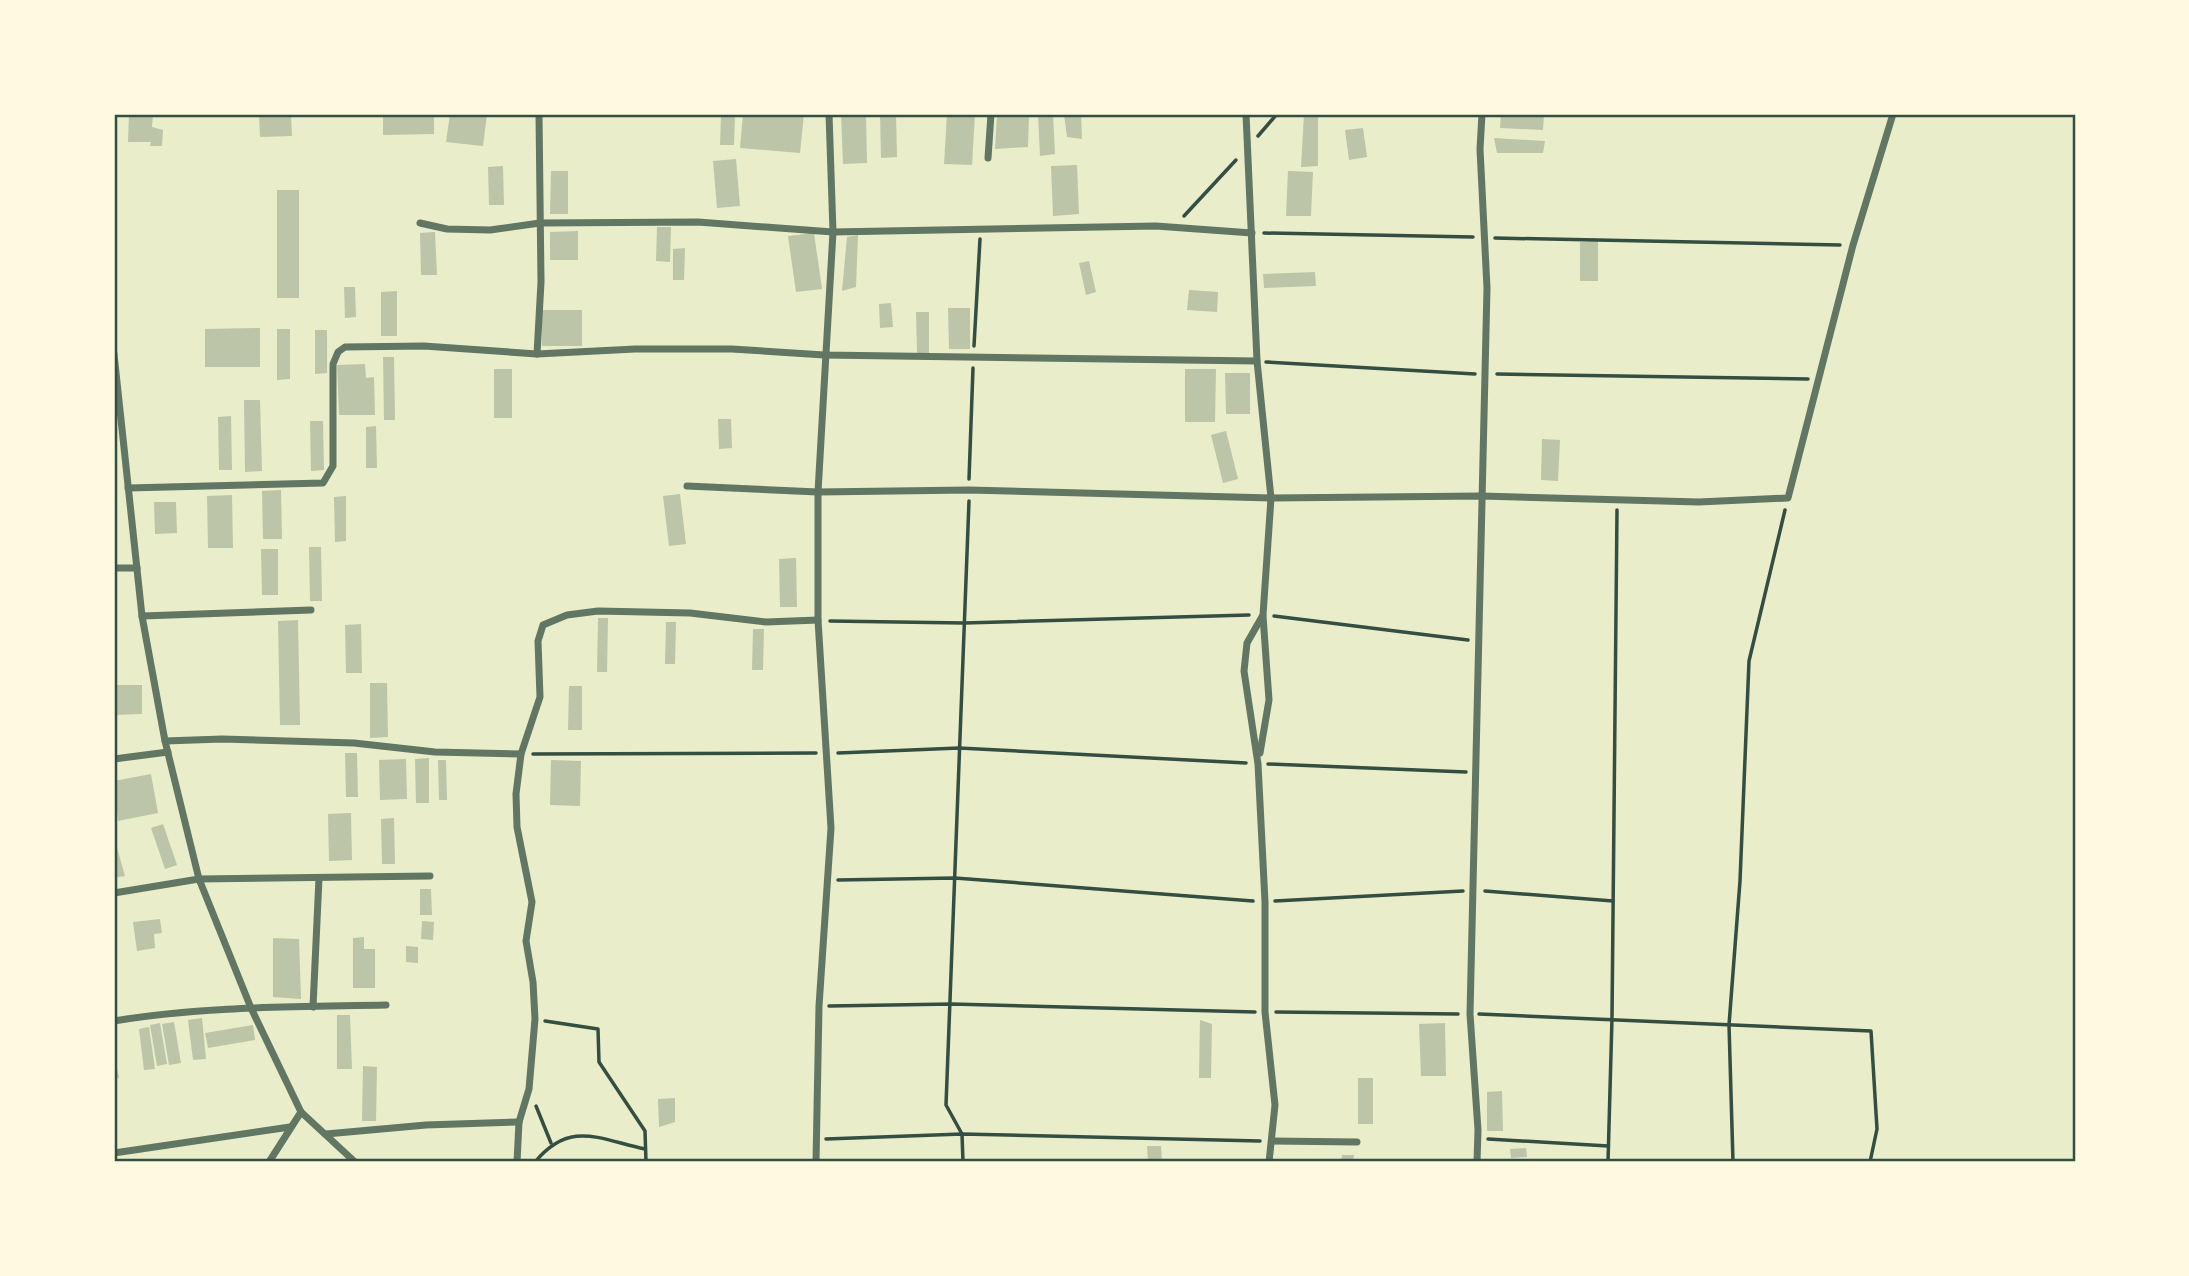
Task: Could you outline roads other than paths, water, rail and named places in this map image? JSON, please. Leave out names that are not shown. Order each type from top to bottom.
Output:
[{"type":"street","points":[[537,354],[541,282],[539,114]]},
{"type":"street","points":[[816,1162],[819,1006],[831,828],[817,620],[818,492],[833,232],[829,114]]},
{"type":"street","points":[[988,158],[991,114]]},
{"type":"street","points":[[1246,114],[1258,361],[1271,499],[1263,615],[1269,700],[1258,764]]},
{"type":"street","points":[[1477,1162],[1469,1014],[1485,374],[1486,237],[1480,160],[1482,114]]},
{"type":"street","points":[[687,486],[818,492],[969,490],[1271,499],[1481,496],[1734,502],[1788,498],[1853,245],[1893,114]]},
{"type":"street","points":[[420,223],[447,229],[490,230],[540,223],[698,222],[833,232],[1174,227],[1252,233]]},
{"type":"street","points":[[128,488],[323,483],[333,466],[333,364],[338,352],[345,347],[424,346],[537,354],[635,349],[824,355],[1258,361]]},
{"type":"street","points":[[114,354],[142,617],[165,741],[199,879],[251,1008],[301,1112],[355,1162]]},
{"type":"street","points":[[114,437],[124,438]]},
{"type":"street","points":[[114,568],[137,568]]},
{"type":"street","points":[[142,617],[311,610]]},
{"type":"street","points":[[517,1162],[519,1122],[529,1089],[535,1019],[533,982],[526,942],[531,902],[516,827],[521,754],[540,697],[538,641],[548,621],[598,611],[690,613],[766,622],[817,620]]},
{"type":"street","points":[[1263,615],[1247,643],[1244,657],[1258,764],[1265,902],[1265,1012],[1274,1083],[1269,1162]]},
{"type":"street","points":[[165,741],[222,739],[354,743],[435,752],[521,754]]},
{"type":"street","points":[[114,759],[168,752]]},
{"type":"street","points":[[114,892],[199,879],[430,876]]},
{"type":"street","points":[[313,1007],[319,878]]},
{"type":"street","points":[[114,1021],[151,1015],[251,1008],[386,1005]]},
{"type":"street","points":[[270,1162],[301,1112]]},
{"type":"street","points":[[326,1134],[426,1125],[519,1122]]},
{"type":"street","points":[[114,1153],[290,1127]]},
{"type":"street","points":[[1272,1141],[1357,1142]]}]
